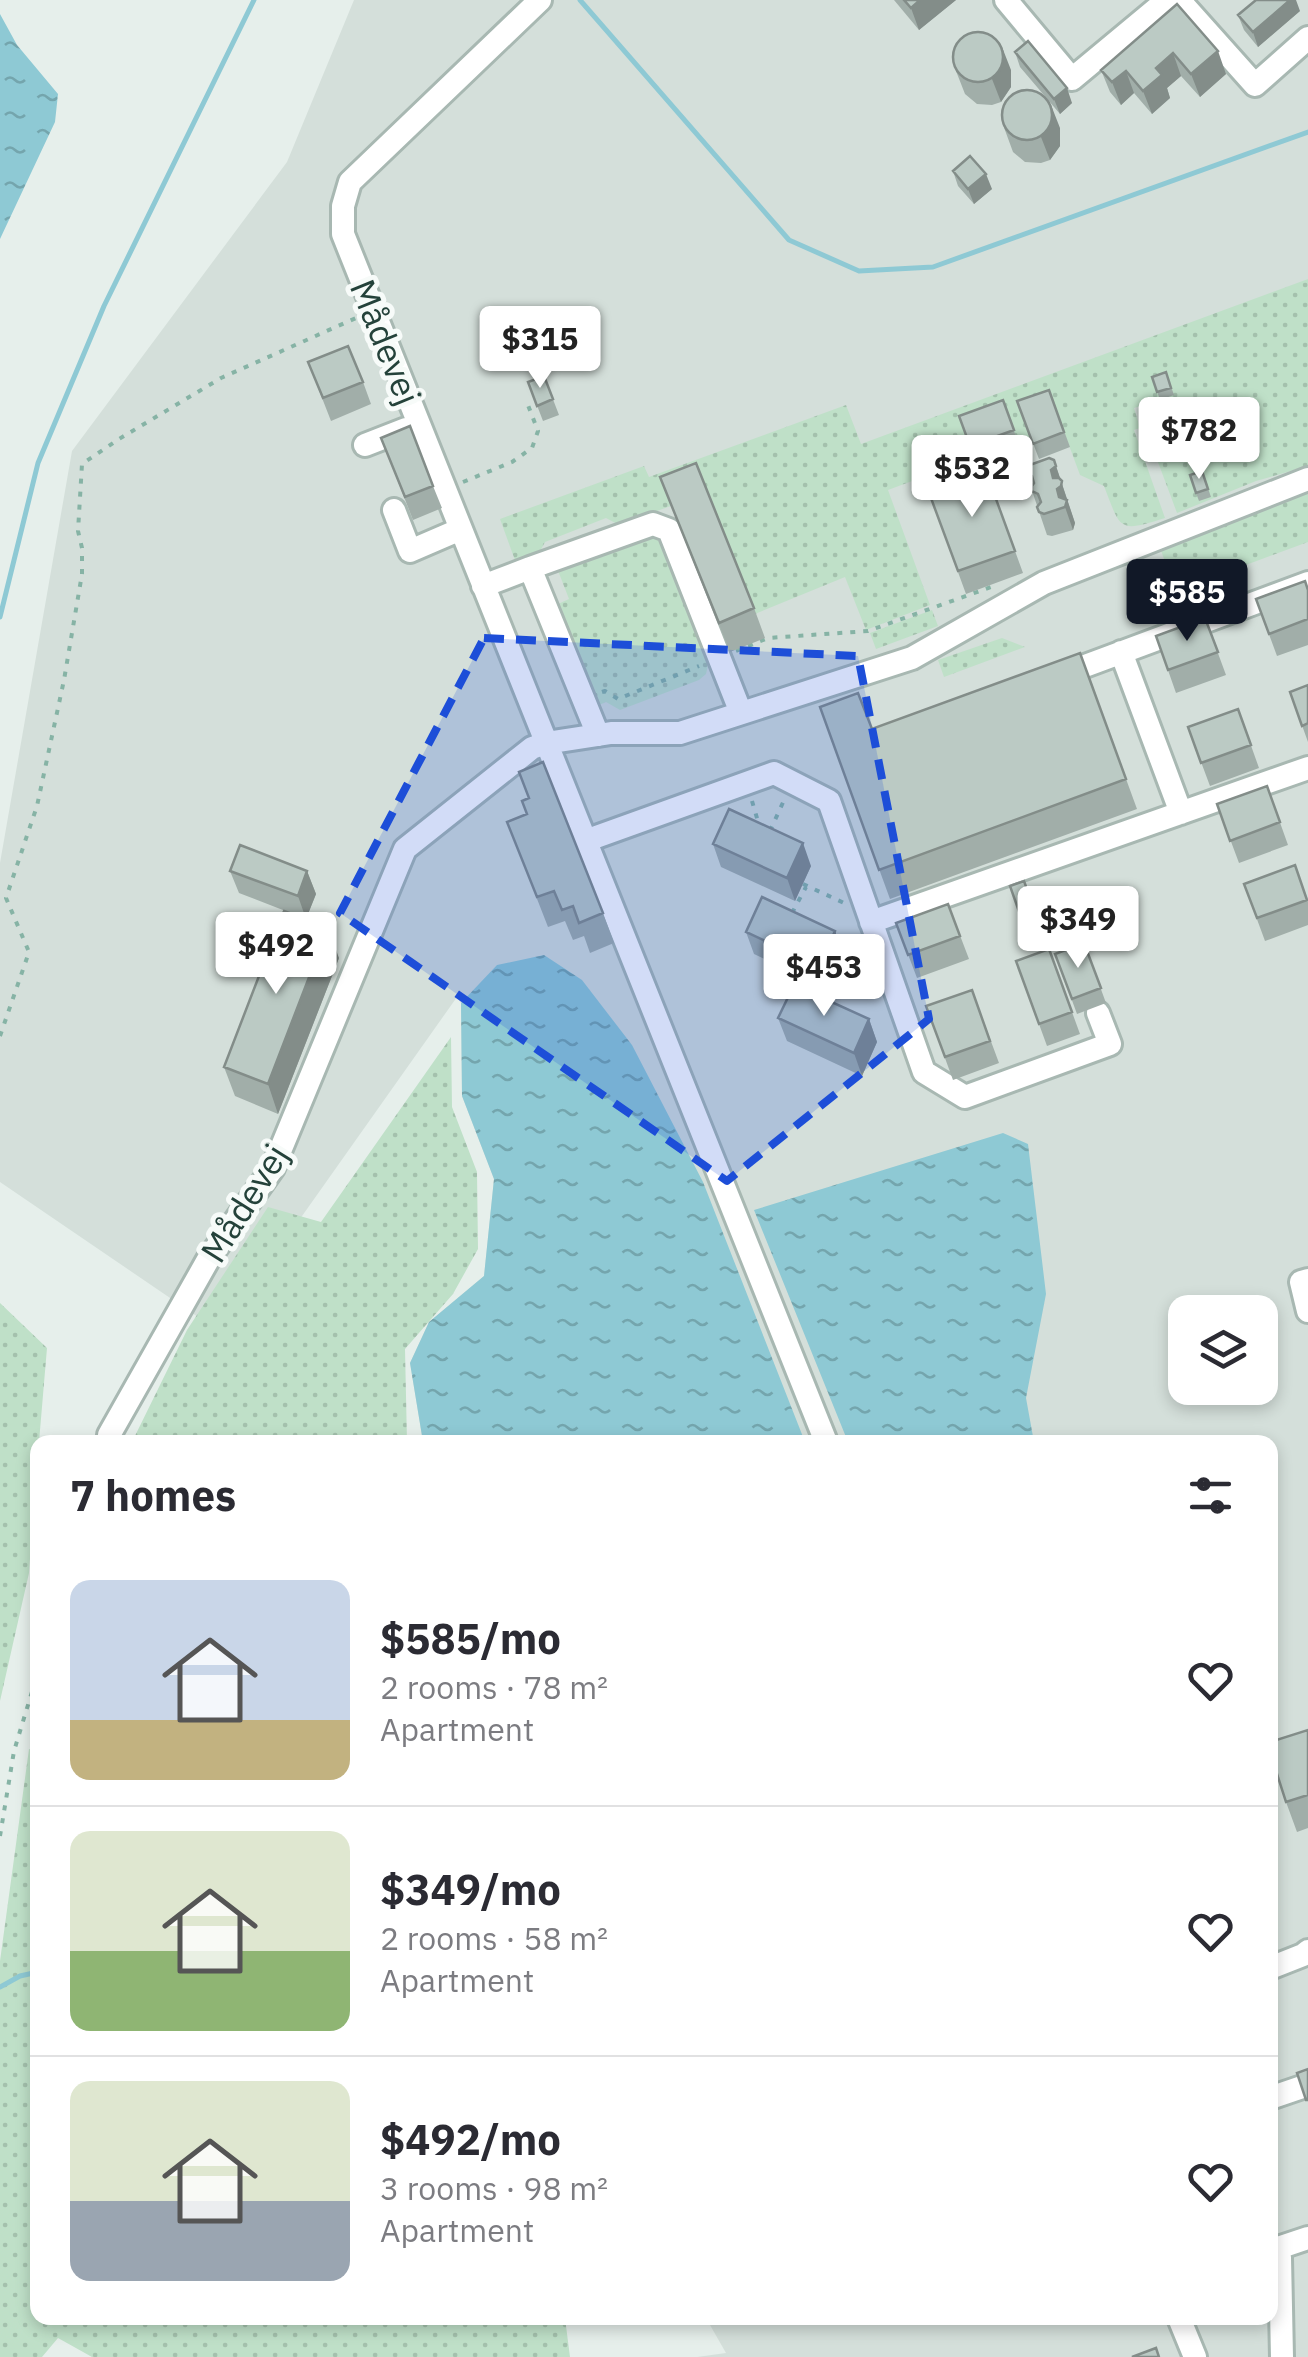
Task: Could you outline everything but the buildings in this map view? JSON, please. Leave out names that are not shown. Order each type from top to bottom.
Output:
[{"type":"street","name":"Mådevej","points":[[540,0],[350,182],[343,206],[344,234],[823,1435]]},
{"type":"street","points":[[1006,0],[1072,79],[1167,0]]},
{"type":"street","points":[[1179,0],[1254,85],[1308,38]]},
{"type":"street","points":[[365,445],[419,424]]},
{"type":"street","points":[[546,743],[598,735],[680,733],[912,658],[1044,583],[1308,479]]},
{"type":"street","points":[[394,510],[410,551],[461,530]]},
{"type":"street","points":[[484,586],[653,524],[669,530],[741,713]]},
{"type":"street","points":[[530,568],[598,735]]},
{"type":"street","points":[[1034,685],[1308,583]]},
{"type":"street","points":[[1121,652],[1180,813]]},
{"type":"street","name":"Mådevej","points":[[110,1435],[208,1258],[273,1168],[404,849],[532,748],[546,743]]},
{"type":"street","points":[[870,919],[1308,768]]},
{"type":"street","points":[[585,841],[774,772],[829,801],[924,1072],[965,1098],[1110,1044],[1098,1013]]},
{"type":"street","points":[[1308,1280],[1301,1282],[1308,1312]]},
{"type":"street","points":[[1278,1965],[1308,1951]]},
{"type":"street","points":[[1278,2095],[1308,2085]]},
{"type":"street","points":[[1278,2249],[1308,2238]]},
{"type":"street","points":[[1278,2255],[1282,2357]]},
{"type":"street","points":[[1182,2325],[1195,2357]]},
{"type":"path","points":[[0,1036],[29,952],[6,898],[37,806],[64,680],[82,574],[78,531],[82,464],[221,378],[374,310]]},
{"type":"path","points":[[445,489],[512,462],[532,448],[538,430],[526,400]]},
{"type":"path","points":[[595,696],[606,691],[618,699],[768,638],[868,631],[990,585]]},
{"type":"path","points":[[746,823],[769,834],[792,782]]},
{"type":"path","points":[[746,784],[761,830]]},
{"type":"path","points":[[792,913],[805,885],[870,919]]},
{"type":"path","points":[[0,1836],[14,1751],[30,1698]]},
{"type":"highlighted area","points":[[484,638],[858,656],[929,1019],[727,1181],[340,913]]},
{"type":"shaded area","points":[[354,0],[1308,0],[1308,2357],[697,2357],[726,2353],[710,2325],[1278,2325],[1278,1435],[422,1435],[410,1363],[429,1322],[484,1276],[494,1179],[462,1096],[461,1003],[457,997],[220,1332],[0,1182],[0,863],[72,451],[287,162]]},
{"type":"green space","points":[[1308,279],[1308,466],[1256,481],[1177,513],[1140,414],[1147,411],[1145,405],[1134,408],[1140,428],[1134,430],[1165,518],[1130,526],[1118,519],[1104,486],[1080,475],[1054,405],[1032,442],[1019,445],[1008,416],[965,431],[974,458],[888,490],[930,605],[866,630],[845,577],[755,614],[706,493],[619,525],[606,518],[545,542],[538,555],[516,563],[500,519],[644,466],[649,477],[846,405],[861,444]]},
{"type":"green space","points":[[1308,493],[1308,542],[1176,591],[1160,548]]},
{"type":"green space","points":[[646,536],[667,546],[710,657],[706,674],[699,680],[620,710],[606,702],[599,705],[558,604],[569,599],[557,568]]},
{"type":"green space","points":[[932,610],[938,626],[876,649],[870,633]]},
{"type":"green space","points":[[1002,638],[1025,647],[944,677],[938,660]]},
{"type":"green space","points":[[451,1037],[452,1107],[477,1172],[478,1249],[453,1294],[405,1349],[407,1435],[135,1435],[187,1330],[268,1207],[321,1222]]},
{"type":"green space","points":[[0,1303],[47,1348],[40,1435],[30,1435],[29,1573],[0,1701]]},
{"type":"green space","points":[[29,1749],[30,2325],[566,2325],[570,2357],[92,2357],[58,2338],[42,2357],[0,2357],[0,1961]]},
{"type":"water","points":[[0,14],[17,45],[58,94],[55,122],[0,239]]},
{"type":"water","points":[[544,955],[582,980],[632,1045],[703,1182],[802,1435],[422,1435],[410,1363],[429,1322],[484,1276],[494,1179],[462,1096],[461,1003],[497,965]]},
{"type":"water","points":[[1003,1133],[1028,1144],[1046,1294],[1026,1398],[1033,1435],[845,1435],[754,1210]]},
{"type":"waterway","points":[[0,617],[38,463],[104,306],[254,0]]},
{"type":"waterway","points":[[580,0],[789,240],[859,271],[933,267],[1308,132]]},
{"type":"waterway","points":[[0,1987],[30,1974]]}]
